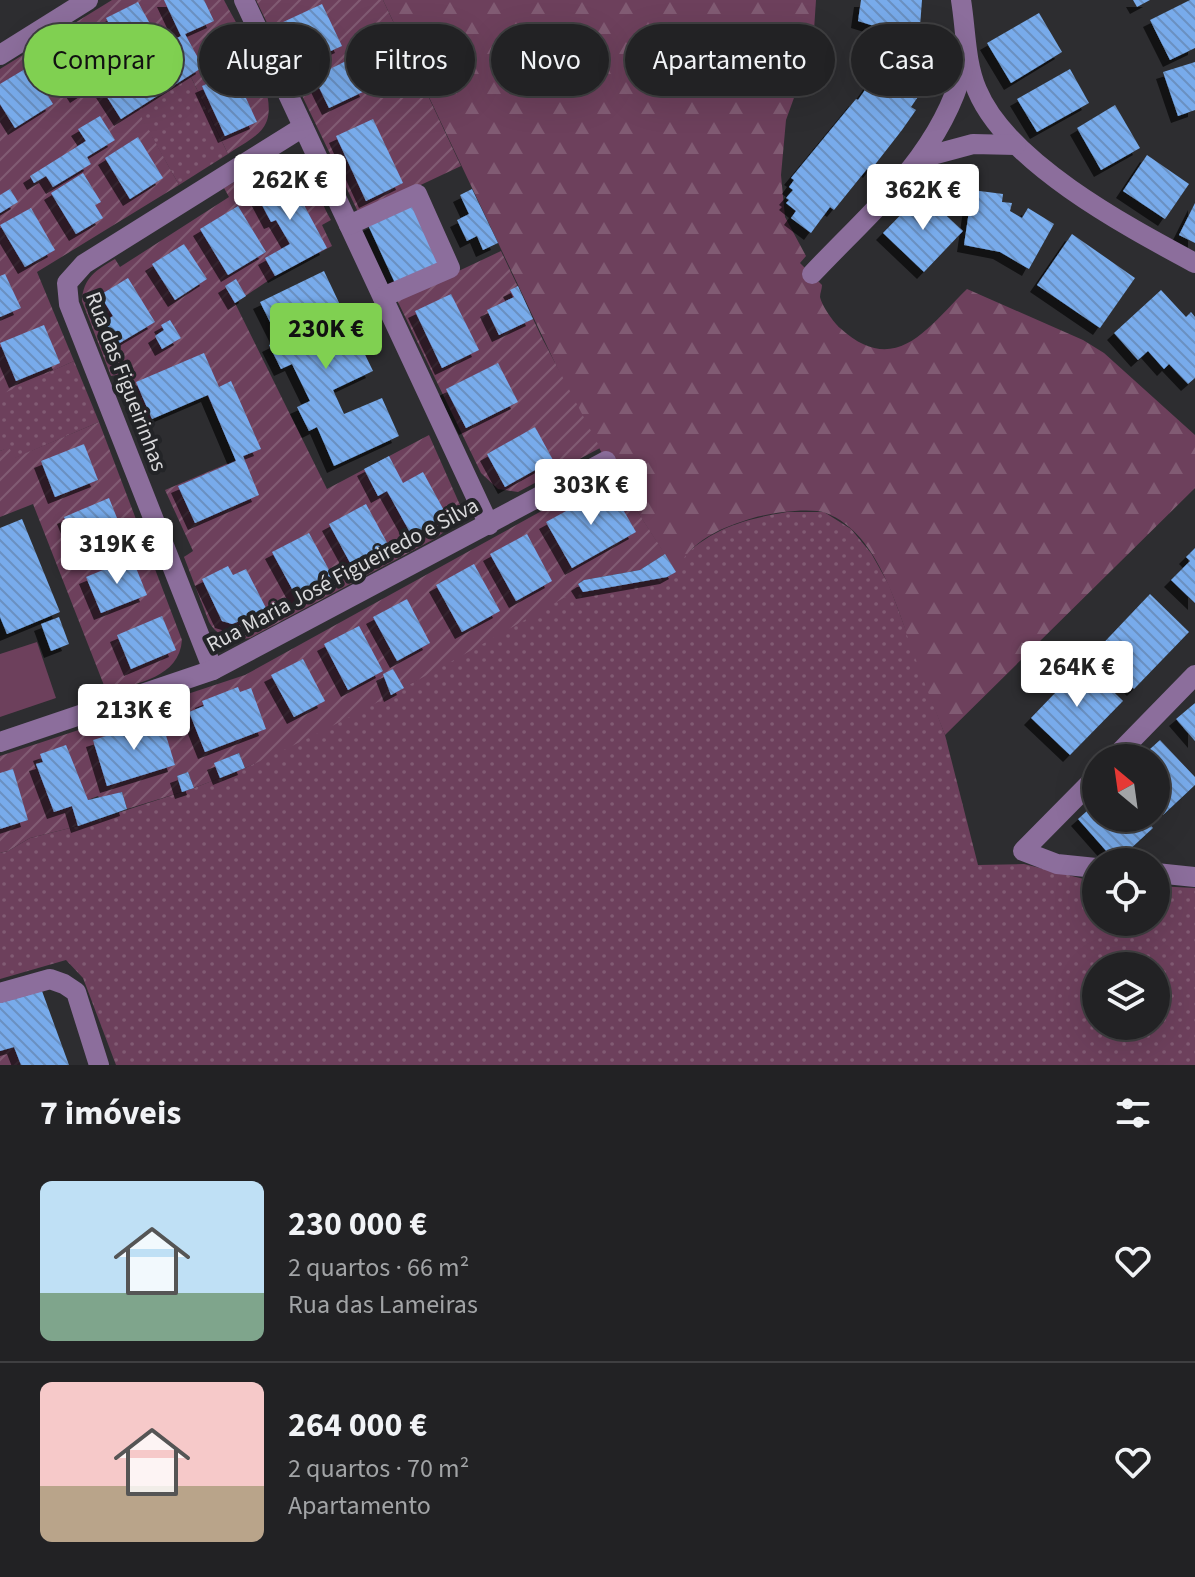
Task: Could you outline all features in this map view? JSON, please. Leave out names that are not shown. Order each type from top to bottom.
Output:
[{"type":"street","points":[[0,55],[88,0]]},
{"type":"street","points":[[244,0],[489,525]]},
{"type":"street","points":[[961,0],[967,49],[977,91],[997,124],[1016,145],[1093,202],[1195,263]]},
{"type":"street","points":[[812,274],[921,158],[952,105],[967,49]]},
{"type":"street","name":"Rua das Figueirinhas","points":[[213,670],[69,304],[67,283],[84,264],[303,127]]},
{"type":"street","points":[[921,158],[973,144],[1016,145]]},
{"type":"street","points":[[349,225],[417,194],[450,268],[383,297]]},
{"type":"street","name":"Rua Maria José Figueiredo e Silva","points":[[0,742],[213,670],[606,461]]},
{"type":"street","points":[[1128,744],[1195,675]]},
{"type":"street","points":[[1082,791],[1023,851],[1057,864],[1082,867]]},
{"type":"street","points":[[1170,874],[1195,877]]},
{"type":"street","points":[[0,993],[50,979],[76,992],[99,1065]]},
{"type":"green space","points":[[112,0],[224,0],[237,24],[199,24],[199,94],[190,75],[183,79],[183,24],[73,24]]},
{"type":"green space","points":[[256,0],[383,0],[394,24],[346,24],[346,96],[428,96],[461,166],[359,214],[302,96],[330,96],[330,24],[268,24]]},
{"type":"green space","points":[[383,0],[816,0],[814,24],[625,24],[625,96],[795,96],[786,120],[781,175],[785,217],[806,256],[800,263],[822,285],[821,301],[840,328],[860,343],[878,349],[895,348],[910,342],[924,331],[967,289],[1083,340],[1104,353],[1195,435],[1195,488],[945,735],[884,576],[860,538],[845,523],[826,513],[810,511],[753,518],[730,526],[698,544],[676,572],[612,472],[564,382],[428,96],[475,96],[475,24],[394,24]]},
{"type":"green space","points":[[24,54],[24,96],[157,96],[137,109],[179,185],[37,272],[74,361],[0,395],[0,69]]},
{"type":"green space","points":[[190,75],[228,154],[179,185],[136,109],[157,96],[183,96],[183,79]]},
{"type":"green space","points":[[200,96],[267,96],[268,116],[263,128],[228,154]]},
{"type":"green space","points":[[276,158],[296,164],[310,180],[331,220],[322,225],[332,246],[275,276],[235,303],[327,489],[429,435],[460,505],[453,525],[436,538],[250,638],[238,639],[221,635],[209,622],[184,557],[193,551],[165,490],[236,460],[207,395],[141,426],[121,374],[111,376],[82,301],[85,286],[102,267],[115,259],[120,267],[229,197],[224,188]]},
{"type":"green space","points":[[501,251],[542,338],[600,448],[518,492],[498,489],[481,473],[397,300]]},
{"type":"green space","points":[[74,361],[99,422],[13,459],[9,448],[0,451],[0,394]]},
{"type":"green space","points":[[99,422],[182,640],[179,653],[165,671],[107,693],[33,504],[0,517],[0,451],[9,447],[14,458]]},
{"type":"green space","points":[[612,472],[665,554],[640,570],[584,580],[578,584],[583,592],[569,595],[369,707],[245,768],[239,753],[215,763],[220,778],[194,788],[188,772],[177,776],[182,792],[127,809],[122,792],[100,799],[98,796],[73,806],[78,826],[30,838],[0,853],[0,756],[245,675]]},
{"type":"green space","points":[[787,512],[824,512],[851,529],[871,553],[889,585],[945,735],[978,865],[1024,864],[1082,878],[1082,936],[1170,936],[1170,887],[1195,888],[1195,1065],[116,1065],[83,978],[66,960],[0,979],[0,853],[30,838],[78,826],[245,768],[408,685],[569,594],[667,577],[687,553],[710,536],[746,521]]},
{"type":"green space","points":[[37,642],[56,698],[0,717],[0,654]]},
{"type":"green space","points":[[14,1047],[21,1065],[0,1065],[0,1051]]},
{"type":"building","points":[[164,0],[204,0],[214,21],[199,24],[199,28],[185,34],[199,60],[199,70],[183,80],[183,24],[175,24]]},
{"type":"building","points":[[861,0],[922,0],[920,24],[868,24],[858,21]]},
{"type":"building","points":[[1133,0],[1150,0],[1137,7]]},
{"type":"building","points":[[1195,0],[1195,48],[1170,60],[1150,20]]},
{"type":"building","points":[[138,2],[150,24],[109,24],[106,18]]},
{"type":"building","points":[[322,4],[342,46],[330,51],[330,24],[281,23]]},
{"type":"building","points":[[1039,13],[1062,52],[1011,83],[987,43]]},
{"type":"building","points":[[346,61],[346,96],[354,96],[329,108],[323,96],[330,96],[330,69]]},
{"type":"building","points":[[1195,62],[1195,110],[1178,116],[1163,72]]},
{"type":"building","points":[[1070,69],[1089,103],[1037,132],[1017,99]]},
{"type":"building","points":[[24,70],[24,96],[48,96],[53,104],[15,128],[0,104],[0,84]]},
{"type":"building","points":[[106,96],[157,96],[121,119]]},
{"type":"building","points":[[207,96],[245,96],[257,122],[225,136]]},
{"type":"building","points":[[861,96],[919,96],[911,107],[916,110],[870,171],[867,169],[834,210],[830,207],[811,233],[791,218],[796,211],[786,203],[789,200],[786,198],[793,190],[789,187],[794,180],[791,178]]},
{"type":"building","points":[[1115,105],[1140,148],[1101,170],[1077,128]]},
{"type":"building","points":[[100,116],[115,140],[87,157],[91,164],[53,187],[46,176],[34,183],[30,176],[86,141],[78,129]]},
{"type":"building","points":[[373,119],[403,183],[366,201],[336,136]]},
{"type":"building","points":[[138,137],[163,178],[130,199],[105,158]]},
{"type":"building","points":[[1147,155],[1189,184],[1165,219],[1123,191]]},
{"type":"building","points":[[286,172],[296,178],[309,203],[304,205],[327,248],[275,276],[265,258],[290,244],[276,220],[271,222],[254,190]]},
{"type":"building","points":[[83,173],[101,202],[95,205],[103,218],[76,234],[51,193]]},
{"type":"building","points":[[10,189],[18,202],[0,213],[0,195]]},
{"type":"building","points":[[472,189],[498,243],[483,250],[477,236],[467,241],[457,220],[469,214],[460,195]]},
{"type":"building","points":[[972,190],[1003,194],[1002,202],[1012,203],[1010,211],[1022,218],[1028,208],[1054,224],[1029,269],[1000,252],[964,245]]},
{"type":"building","points":[[922,193],[963,231],[924,272],[883,233]]},
{"type":"building","points":[[1195,203],[1195,243],[1179,235]]},
{"type":"building","points":[[413,204],[440,262],[395,283],[368,225]]},
{"type":"building","points":[[238,206],[266,252],[228,275],[200,229]]},
{"type":"building","points":[[31,208],[55,250],[25,267],[0,225]]},
{"type":"building","points":[[1072,234],[1135,278],[1100,328],[1037,285]]},
{"type":"building","points":[[184,244],[207,279],[175,300],[152,264]]},
{"type":"building","points":[[324,271],[342,309],[303,328],[315,353],[355,334],[373,371],[333,390],[344,414],[382,398],[399,436],[334,466],[317,427],[309,431],[297,407],[310,401],[292,364],[281,369],[269,345],[279,340],[260,302]]},
{"type":"building","points":[[5,274],[21,308],[0,317],[0,276]]},
{"type":"building","points":[[128,278],[155,322],[118,344],[104,322],[113,316],[100,295]]},
{"type":"building","points":[[236,279],[246,296],[235,303],[225,286]]},
{"type":"building","points":[[518,286],[533,319],[499,335],[487,310],[514,297],[510,290]]},
{"type":"building","points":[[1161,290],[1186,317],[1191,312],[1195,317],[1195,378],[1188,384],[1169,364],[1164,369],[1148,351],[1138,360],[1114,333]]},
{"type":"building","points":[[451,294],[479,350],[442,368],[415,311]]},
{"type":"building","points":[[170,320],[181,338],[162,349],[155,336],[164,330],[161,325]]},
{"type":"building","points":[[44,325],[60,363],[16,381],[0,343]]},
{"type":"building","points":[[204,353],[219,387],[231,381],[261,449],[243,456],[259,495],[195,523],[178,486],[236,461],[208,395],[152,419],[136,382]]},
{"type":"building","points":[[498,363],[518,402],[466,428],[446,389]]},
{"type":"building","points":[[535,427],[553,460],[505,487],[487,454]]},
{"type":"building","points":[[84,444],[98,480],[55,497],[41,461]]},
{"type":"building","points":[[389,456],[403,483],[423,472],[447,516],[412,536],[387,491],[378,496],[364,469]]},
{"type":"building","points":[[610,487],[636,532],[572,568],[546,522]]},
{"type":"building","points":[[109,498],[123,533],[117,544],[81,559],[64,517]]},
{"type":"building","points":[[366,504],[391,550],[354,570],[329,524]]},
{"type":"building","points":[[22,519],[60,612],[7,634],[0,617],[0,528]]},
{"type":"building","points":[[309,533],[334,579],[297,598],[272,552]]},
{"type":"building","points":[[527,534],[552,581],[516,601],[490,554]]},
{"type":"building","points":[[1195,548],[1195,603],[1171,580],[1190,561],[1186,557]]},
{"type":"building","points":[[665,554],[676,572],[667,577],[583,592],[578,584],[584,580],[640,570]]},
{"type":"building","points":[[132,558],[147,595],[101,613],[86,577]]},
{"type":"building","points":[[474,564],[500,611],[462,632],[436,585]]},
{"type":"building","points":[[228,566],[233,575],[246,569],[267,610],[232,624],[222,621],[202,579]]},
{"type":"building","points":[[1150,594],[1189,632],[1134,689],[1095,652]]},
{"type":"building","points":[[407,599],[430,643],[397,661],[373,617]]},
{"type":"building","points":[[162,616],[176,650],[131,669],[117,635]]},
{"type":"building","points":[[59,617],[69,644],[51,651],[41,624]]},
{"type":"building","points":[[359,626],[383,671],[348,690],[324,644]]},
{"type":"building","points":[[303,659],[325,701],[294,717],[271,675]]},
{"type":"building","points":[[1084,663],[1123,701],[1070,755],[1031,718]]},
{"type":"building","points":[[393,669],[404,688],[391,695],[383,674]]},
{"type":"building","points":[[238,687],[240,692],[251,688],[266,729],[205,752],[189,712],[204,706],[202,701]]},
{"type":"building","points":[[1195,703],[1195,741],[1176,719]]},
{"type":"building","points":[[161,719],[175,765],[107,786],[93,740]]},
{"type":"building","points":[[66,745],[88,800],[122,792],[127,809],[78,826],[72,806],[54,812],[36,764],[43,762],[40,754]]},
{"type":"building","points":[[1170,751],[1195,777],[1195,785],[1170,808]]},
{"type":"building","points":[[239,753],[245,768],[220,778],[214,763]]},
{"type":"building","points":[[13,769],[28,820],[0,829],[0,773]]},
{"type":"building","points":[[188,772],[194,788],[182,792],[177,776]]},
{"type":"building","points":[[1089,832],[1149,832],[1131,848],[1104,848]]},
{"type":"building","points":[[42,991],[69,1065],[21,1065],[14,1047],[0,1051],[0,1003]]}]
